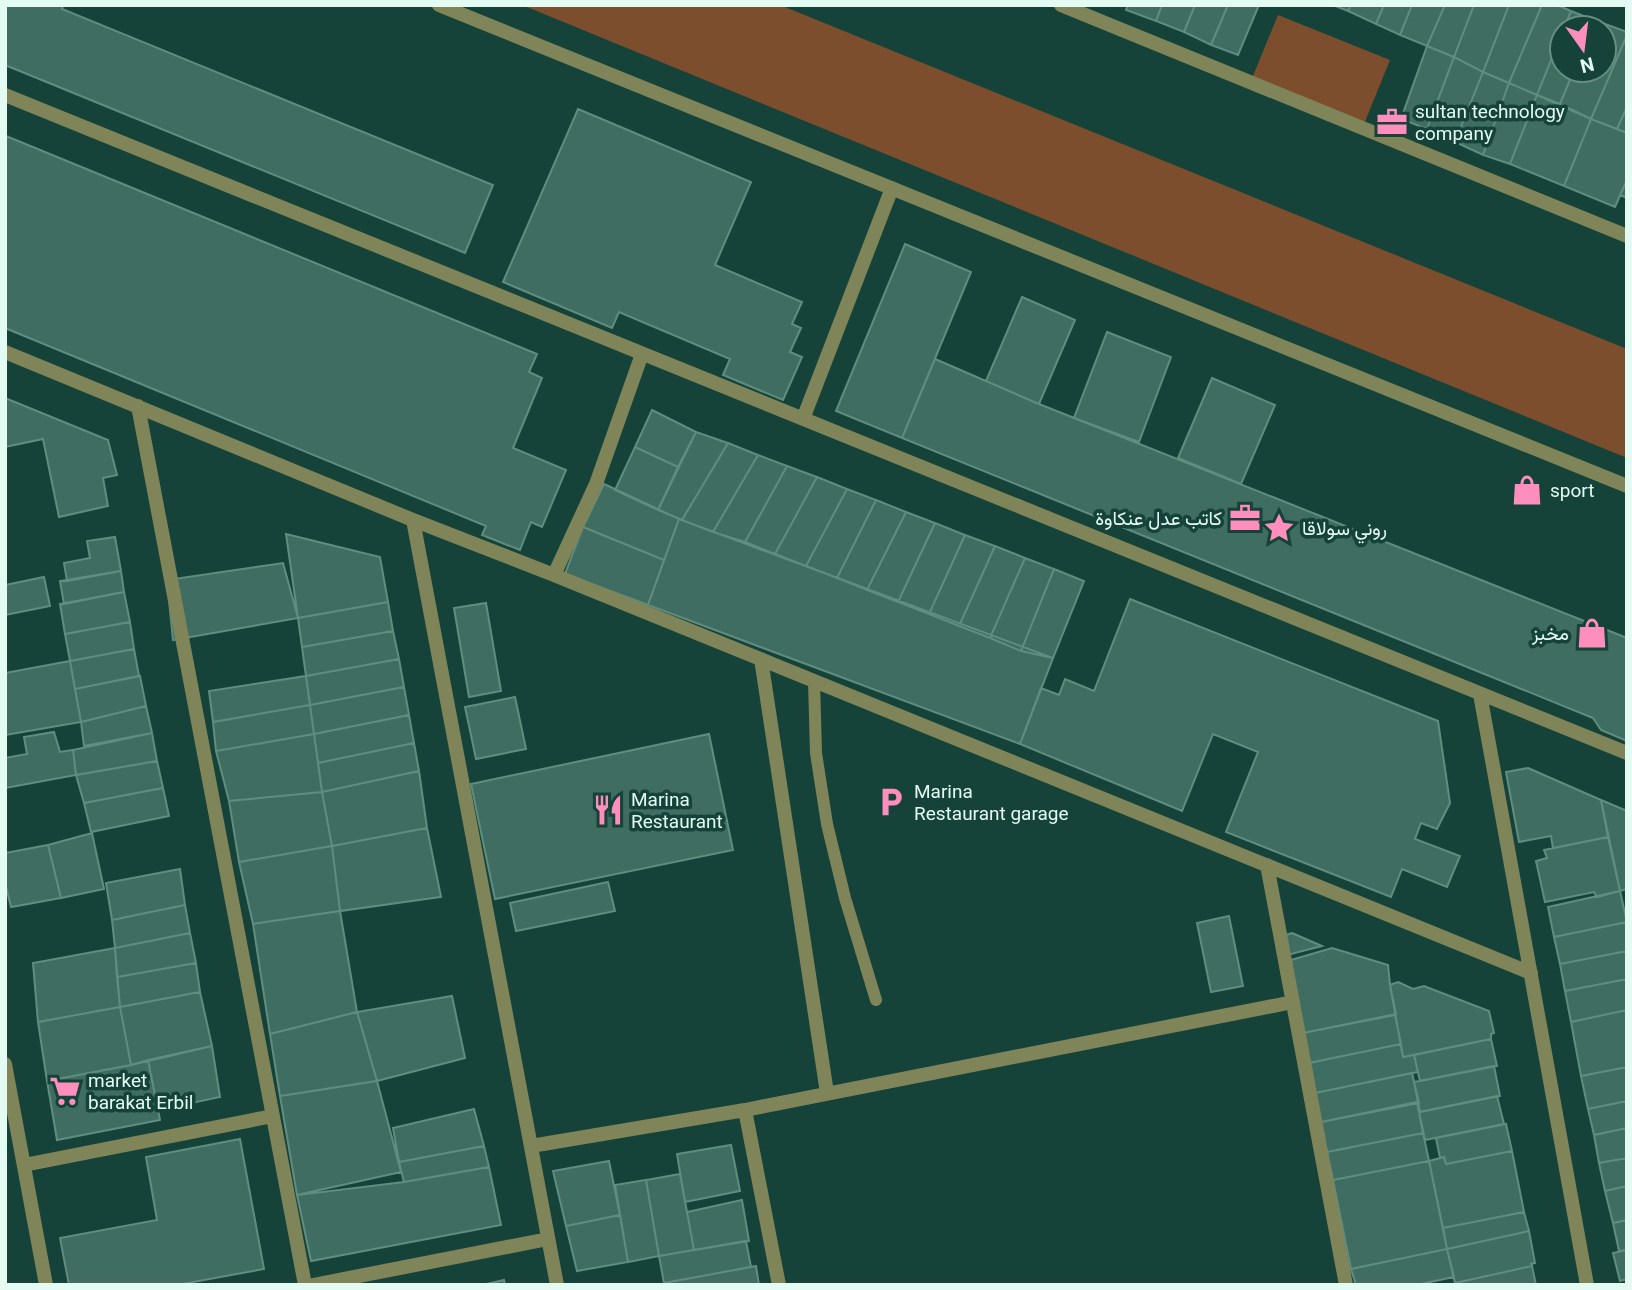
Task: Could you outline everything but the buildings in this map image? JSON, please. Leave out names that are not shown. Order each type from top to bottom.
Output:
[{"type":"street","points":[[439,5],[1627,486]]},
{"type":"street","points":[[1061,5],[1627,236]]},
{"type":"street","points":[[5,95],[1627,753]]},
{"type":"street","points":[[803,419],[892,188]]},
{"type":"street","points":[[5,352],[1531,973]]},
{"type":"street","points":[[554,575],[596,484],[642,354]]},
{"type":"street","points":[[138,406],[305,1285]]},
{"type":"street","points":[[413,520],[557,1285]]},
{"type":"street","points":[[761,659],[827,1093]]},
{"type":"street","points":[[1480,694],[1587,1285]]},
{"type":"street","points":[[1267,865],[1346,1285]]},
{"type":"street","points":[[531,1146],[745,1110],[1293,1002]]},
{"type":"street","points":[[5,1064],[46,1285]]},
{"type":"street","points":[[745,1110],[779,1285]]},
{"type":"street","points":[[24,1165],[273,1116]]},
{"type":"street","points":[[313,1285],[548,1239]]},
{"type":"lane","points":[[814,681],[816,752],[827,824],[845,898],[876,1000]]},
{"type":"shaded area","points":[[522,5],[780,5],[1627,349],[1627,458]]},
{"type":"shaded area","points":[[1278,15],[1390,60],[1360,134],[1248,88]]},
{"type":"place","name":"sultan technology company","points":[[1392,122]]},
{"type":"place","name":"sport","points":[[1527,490]]},
{"type":"place","name":"كاتب عدل عنكاوة","points":[[1245,518]]},
{"type":"place","name":"روني سولاقا","points":[[1279,528]]},
{"type":"place","name":"مخبز","points":[[1592,633]]},
{"type":"place","name":"Marina Restaurant garage","points":[[891,802]]},
{"type":"place","name":"Marina Restaurant","points":[[608,810]]},
{"type":"place","name":"market barakat Erbil","points":[[65,1091]]}]
